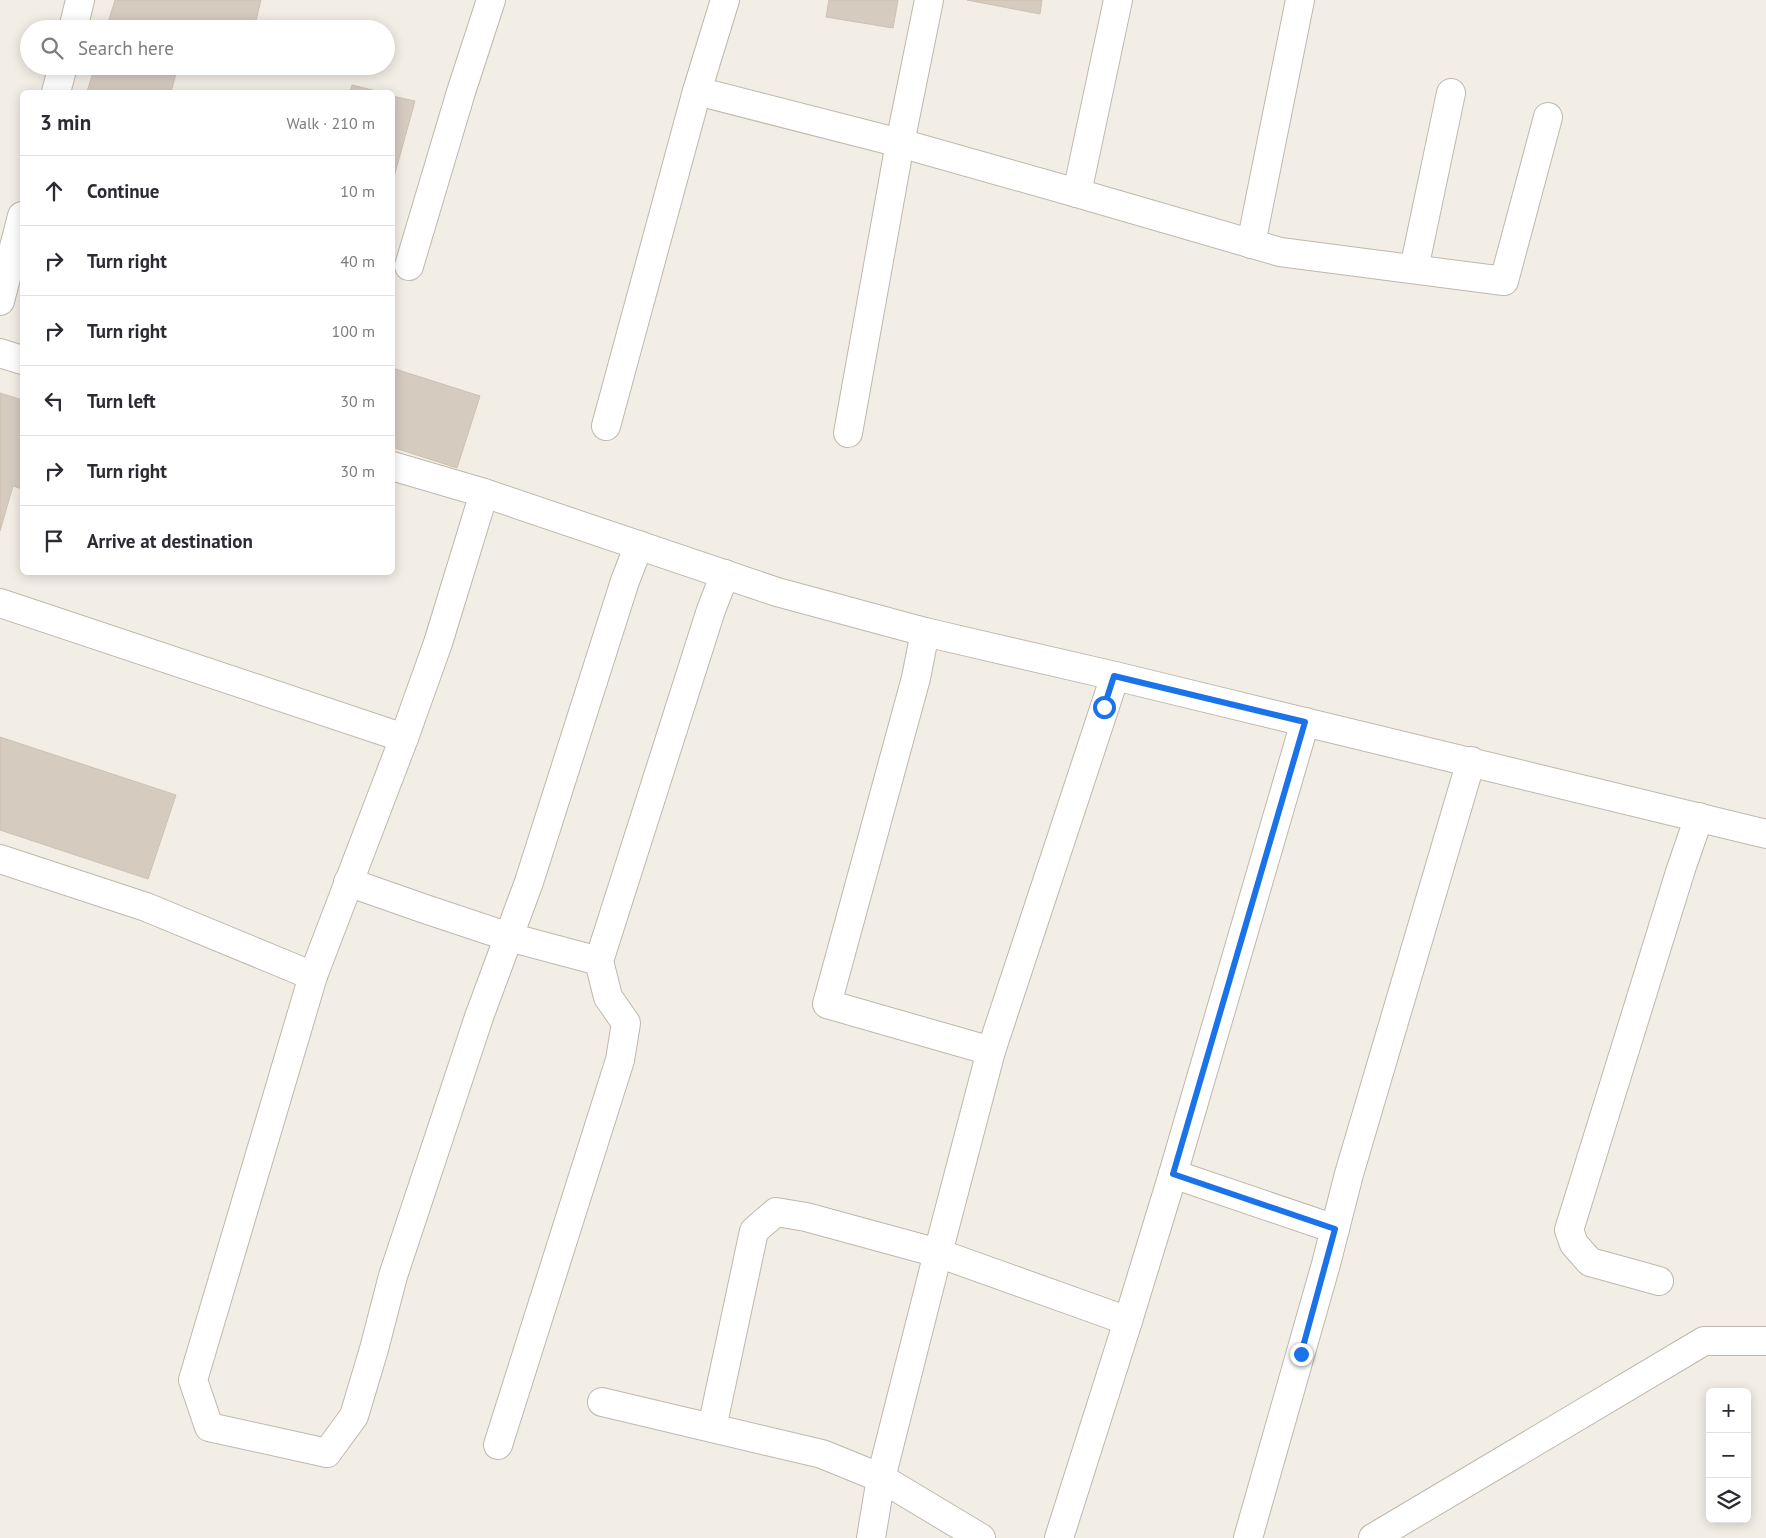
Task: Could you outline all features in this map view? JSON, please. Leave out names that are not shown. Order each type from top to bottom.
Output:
[{"type":"street","points":[[75,20],[80,0]]},
{"type":"street","points":[[409,266],[461,92],[491,0]]},
{"type":"street","points":[[606,426],[697,91],[725,0]]},
{"type":"street","points":[[848,434],[900,143],[929,0]]},
{"type":"street","points":[[1076,193],[1118,0]]},
{"type":"street","points":[[1250,244],[1300,0]]},
{"type":"street","points":[[57,90],[61,75]]},
{"type":"street","points":[[697,91],[900,143],[1280,252],[1504,281],[1548,118]]},
{"type":"street","points":[[1414,269],[1452,93]]},
{"type":"street","points":[[0,301],[20,224]]},
{"type":"street","points":[[0,353],[20,359]]},
{"type":"street","points":[[395,467],[484,493],[777,592],[925,632],[1471,761],[1766,834]]},
{"type":"street","points":[[484,493],[438,643],[404,738],[313,976],[193,1380],[209,1427],[327,1453],[354,1416],[394,1276],[479,1017],[529,882],[625,581],[639,545]]},
{"type":"street","points":[[498,1445],[620,1060],[626,1023],[608,997],[599,961],[708,619],[725,574]]},
{"type":"street","points":[[0,603],[404,738]]},
{"type":"street","points":[[925,632],[916,678],[827,1004],[992,1051]]},
{"type":"street","points":[[871,1538],[881,1478],[992,1051],[1114,676]]},
{"type":"street","points":[[1059,1538],[1173,1174],[1305,722]]},
{"type":"street","points":[[1248,1538],[1349,1174],[1471,761]]},
{"type":"street","points":[[1659,1281],[1590,1262],[1574,1244],[1569,1230],[1681,869],[1699,817]]},
{"type":"street","points":[[0,860],[146,907],[313,976]]},
{"type":"street","points":[[348,882],[509,937],[599,961]]},
{"type":"street","points":[[1173,1174],[1335,1229]]},
{"type":"street","points":[[712,1428],[754,1231],[776,1212],[806,1218],[938,1253],[1128,1321]]},
{"type":"street","points":[[1373,1538],[1704,1341],[1766,1341]]},
{"type":"street","points":[[602,1402],[822,1454],[881,1478],[981,1538]]},
{"type":"building","points":[[115,0],[261,0],[256,20],[109,20]]},
{"type":"building","points":[[829,0],[898,0],[893,28],[826,17]]},
{"type":"building","points":[[967,0],[1042,0],[1040,14]]},
{"type":"building","points":[[92,75],[176,75],[172,90],[88,90]]},
{"type":"building","points":[[352,85],[372,90],[351,90]]},
{"type":"building","points":[[395,97],[415,101],[395,173]]},
{"type":"building","points":[[395,369],[480,396],[457,468],[395,448]]},
{"type":"building","points":[[0,393],[20,399],[20,488],[13,486],[0,531]]},
{"type":"building","points":[[0,737],[176,795],[148,879],[0,830]]},
{"type":"route","points":[[1104,707],[1114,676],[1305,722],[1173,1174],[1335,1229],[1301,1354]]}]
